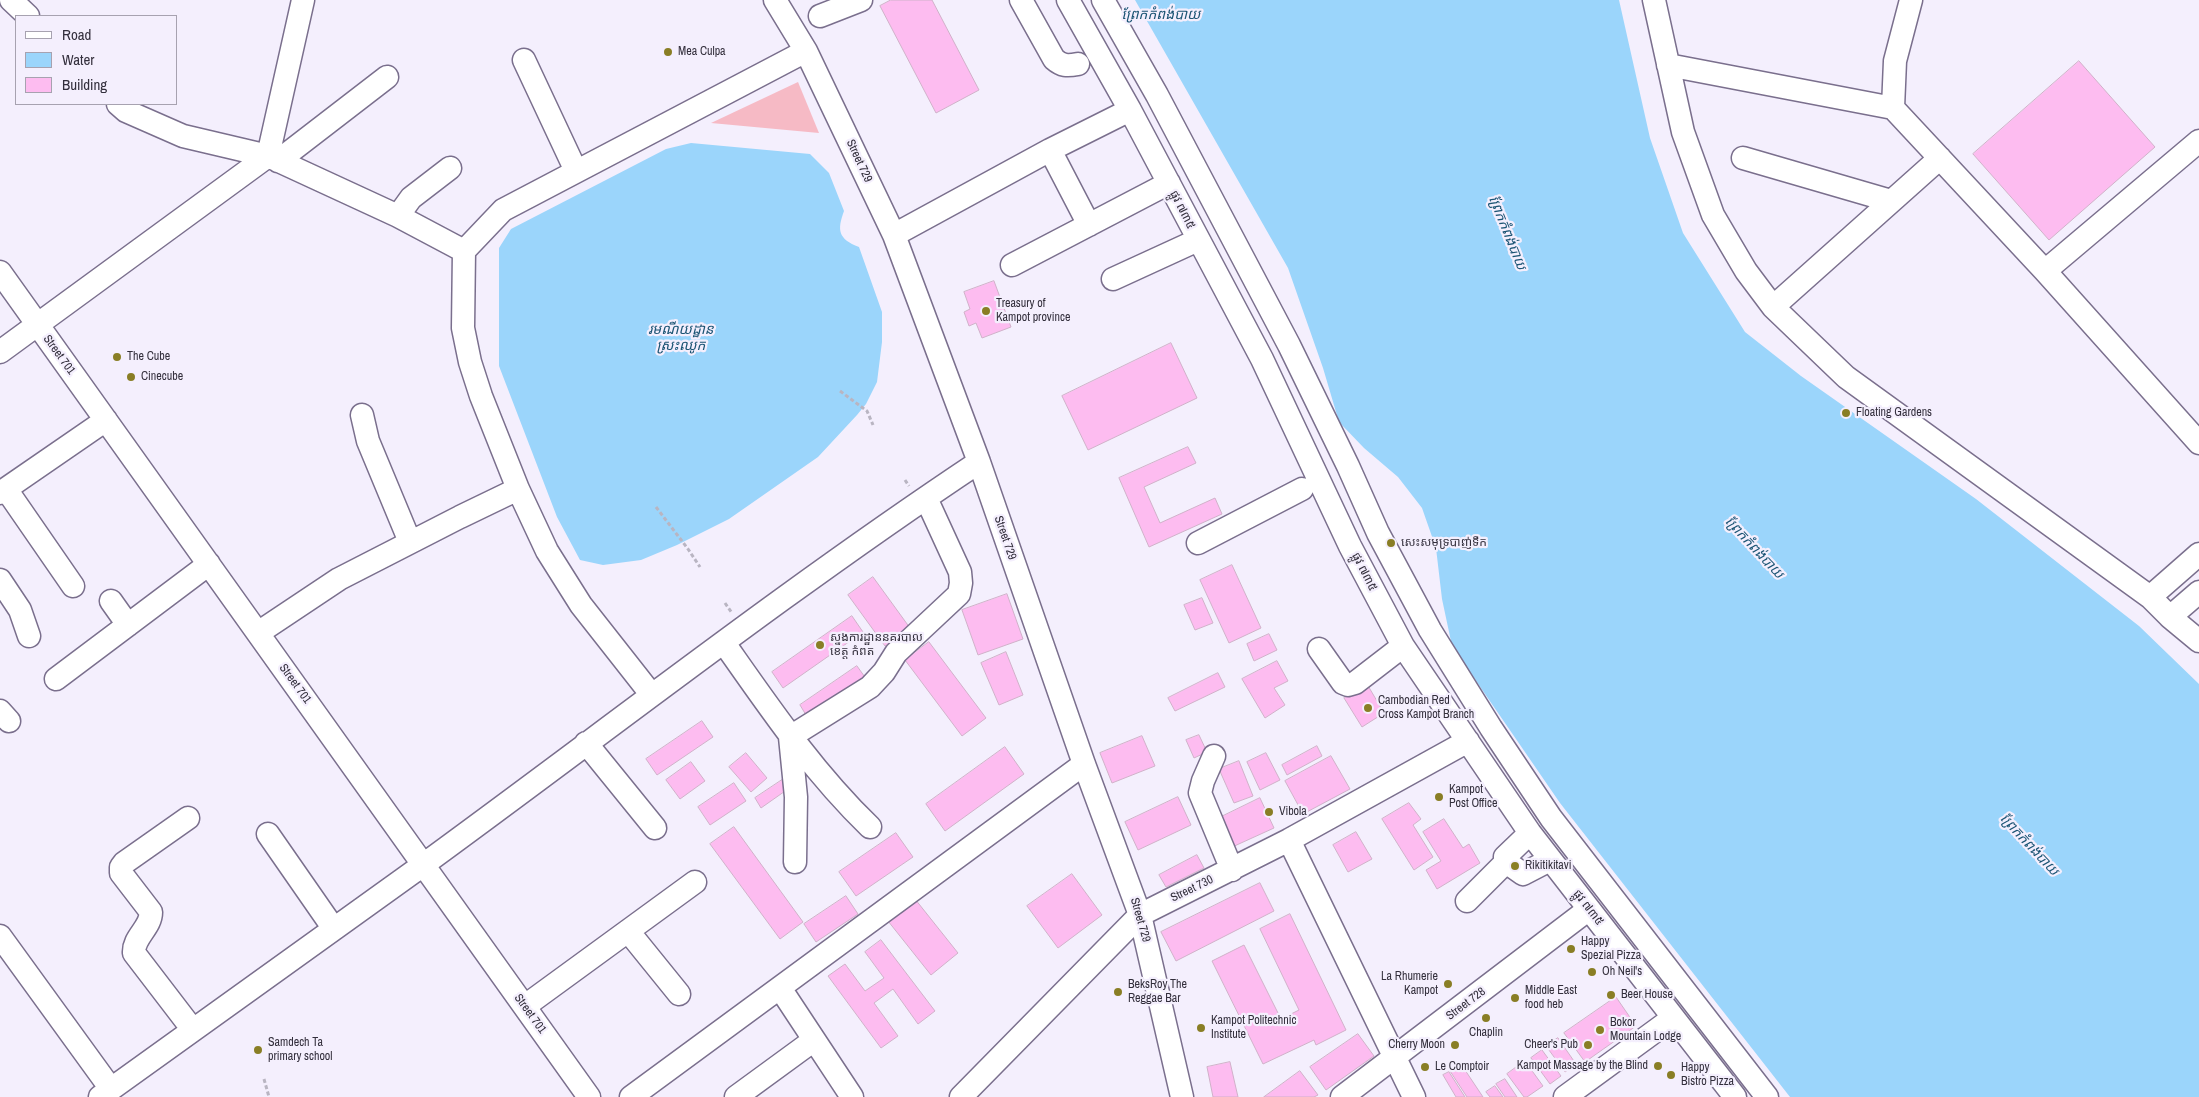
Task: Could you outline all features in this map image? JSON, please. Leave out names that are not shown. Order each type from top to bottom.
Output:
[{"type":"street","points":[[11,0],[27,15]]},
{"type":"street","points":[[273,158],[303,0]]},
{"type":"street","name":"Street 729","points":[[775,0],[808,22],[806,51],[894,235],[979,462],[1084,764],[1140,915],[1182,1097]]},
{"type":"street","points":[[808,22],[861,0]]},
{"type":"street","points":[[1021,0],[1054,58],[1060,64],[1066,66],[1087,59]]},
{"type":"street","name":"ផ្លូវ ៧៣៥","points":[[1068,0],[1087,59],[1130,110],[1262,359],[1312,484],[1350,546],[1403,646],[1530,833],[1735,1097]]},
{"type":"street","points":[[1103,0],[1157,95],[1289,345],[1348,466],[1378,533],[1430,630],[1551,818],[1767,1097]]},
{"type":"street","points":[[1654,0],[1683,132],[1712,214],[1746,271],[1773,307],[1846,376],[2150,597],[2170,617],[2199,641]]},
{"type":"street","points":[[1893,108],[1895,61],[1911,0]]},
{"type":"street","points":[[651,694],[582,605],[557,567],[547,551],[518,490],[481,396],[468,354],[463,328],[464,251],[504,210],[806,51]]},
{"type":"street","points":[[524,60],[576,171]]},
{"type":"street","points":[[1668,65],[1893,108],[2045,271],[2199,442]]},
{"type":"street","points":[[0,352],[388,77]]},
{"type":"street","points":[[119,105],[126,111],[183,136],[273,158],[398,216],[464,251]]},
{"type":"street","points":[[894,235],[1050,150],[1130,110]]},
{"type":"street","points":[[2045,271],[2199,141]]},
{"type":"street","points":[[1050,150],[1089,224]]},
{"type":"street","points":[[1743,158],[1891,202]]},
{"type":"street","points":[[1773,307],[1940,158]]},
{"type":"street","points":[[398,216],[411,198],[450,168]]},
{"type":"street","points":[[1012,265],[1169,183]]},
{"type":"street","points":[[1113,279],[1198,240]]},
{"type":"street","name":"Street 701","points":[[0,272],[590,1097]]},
{"type":"street","points":[[362,414],[368,441],[410,542]]},
{"type":"street","points":[[73,586],[3,491],[106,420]]},
{"type":"street","points":[[0,936],[106,1093],[424,865],[651,694],[979,462]]},
{"type":"street","points":[[1198,543],[1312,484]]},
{"type":"street","points":[[258,633],[339,579],[410,542],[518,490]]},
{"type":"street","points":[[790,737],[870,687],[884,672],[896,653],[959,594],[960,572],[926,498]]},
{"type":"street","points":[[2150,597],[2199,554]]},
{"type":"street","points":[[56,679],[209,564]]},
{"type":"street","points":[[0,580],[20,610],[29,636]]},
{"type":"street","points":[[2170,617],[2199,592]]},
{"type":"street","points":[[111,601],[128,625]]},
{"type":"street","points":[[724,643],[790,737],[835,793],[870,827]]},
{"type":"street","points":[[1319,649],[1343,683],[1348,685],[1355,683],[1403,646]]},
{"type":"street","points":[[790,737],[796,797],[795,862]]},
{"type":"street","name":"Street 730","points":[[961,1097],[1140,915],[1289,840],[1468,741]]},
{"type":"street","points":[[586,743],[655,828]]},
{"type":"street","points":[[1214,756],[1200,793],[1232,870]]},
{"type":"street","points":[[631,1097],[1084,764]]},
{"type":"street","points":[[188,818],[124,864],[121,867],[121,873],[151,912],[151,919],[134,944],[134,953],[193,1030]]},
{"type":"street","points":[[1530,833],[1505,857],[1506,862],[1520,874],[1524,874],[1550,860]]},
{"type":"street","points":[[268,834],[334,929]]},
{"type":"street","points":[[1289,840],[1414,1097]]},
{"type":"street","points":[[1467,901],[1506,862]]},
{"type":"street","points":[[525,1006],[695,882]]},
{"type":"street","name":"Street 728","points":[[1342,1097],[1589,910]]},
{"type":"street","points":[[628,931],[679,994]]},
{"type":"street","points":[[780,988],[852,1097]]},
{"type":"street","points":[[1565,1097],[1673,1018]]},
{"type":"street","points":[[736,1097],[814,1040]]},
{"type":"path","points":[[840,391],[866,411],[873,425]]},
{"type":"path","points":[[656,508],[700,567]]},
{"type":"path","points":[[264,1079],[269,1097]]},
{"type":"shaded area","points":[[798,82],[819,133],[711,123]]},
{"type":"water","name":"ព្រែកកំពង់បាយ","points":[[1135,0],[1619,0],[1650,138],[1683,233],[1745,332],[1801,376],[1976,499],[2139,626],[2199,684],[2199,1097],[1790,1097],[1560,803],[1452,646],[1442,599],[1436,548],[1422,508],[1398,477],[1364,448],[1339,422],[1323,368],[1288,268]]},
{"type":"water","name":"រមណីយដ្ឋាន ស្រះឈូក","points":[[691,143],[810,154],[829,173],[844,211],[840,224],[841,233],[847,241],[859,247],[882,312],[882,342],[877,382],[866,404],[818,457],[729,519],[677,545],[641,560],[603,565],[580,560],[557,517],[499,366],[499,248],[511,229],[666,149]]},
{"type":"building","points":[[891,0],[932,0],[979,90],[936,113],[880,6]]},
{"type":"building","points":[[2079,61],[2155,147],[2049,240],[1973,154]]},
{"type":"building","name":"Treasury of Kampot province","points":[[994,281],[1011,327],[982,338],[976,323],[969,326],[964,312],[970,309],[964,292]]},
{"type":"building","points":[[1171,343],[1197,398],[1088,450],[1062,396]]},
{"type":"building","points":[[1188,447],[1196,463],[1144,487],[1160,523],[1215,498],[1222,514],[1149,547],[1119,478]]},
{"type":"building","points":[[1232,565],[1261,628],[1229,643],[1200,580]]},
{"type":"building","points":[[873,577],[910,628],[885,646],[848,595]]},
{"type":"building","points":[[1007,594],[1023,639],[978,655],[962,610]]},
{"type":"building","points":[[1202,598],[1213,623],[1195,630],[1184,605]]},
{"type":"building","points":[[852,616],[863,632],[783,688],[772,672]]},
{"type":"building","points":[[1269,634],[1277,650],[1254,661],[1247,644]]},
{"type":"building","points":[[929,642],[986,718],[962,736],[905,660]]},
{"type":"building","points":[[1006,652],[1023,695],[999,705],[981,663]]},
{"type":"building","points":[[1277,661],[1288,681],[1274,688],[1285,705],[1265,718],[1242,679]]},
{"type":"building","points":[[857,666],[867,680],[809,720],[800,705]]},
{"type":"building","points":[[1218,673],[1225,687],[1175,711],[1168,698]]},
{"type":"building","points":[[1367,684],[1384,713],[1362,727],[1344,698]]},
{"type":"building","points":[[702,721],[713,737],[657,775],[646,759]]},
{"type":"building","points":[[1199,735],[1207,752],[1194,758],[1186,740]]},
{"type":"building","points":[[1142,736],[1155,766],[1112,783],[1100,753]]},
{"type":"building","points":[[1317,746],[1322,756],[1287,775],[1282,765]]},
{"type":"building","points":[[1005,747],[1024,774],[945,831],[926,804]]},
{"type":"building","points":[[746,753],[767,778],[751,792],[729,767]]},
{"type":"building","points":[[1266,753],[1280,780],[1260,790],[1247,762]]},
{"type":"building","points":[[1331,756],[1350,789],[1303,814],[1285,781]]},
{"type":"building","points":[[1239,761],[1253,796],[1234,803],[1219,769]]},
{"type":"building","points":[[691,762],[705,781],[680,799],[666,780]]},
{"type":"building","points":[[782,780],[788,789],[761,808],[755,798]]},
{"type":"building","points":[[734,783],[746,801],[710,825],[698,807]]},
{"type":"building","points":[[1178,797],[1191,825],[1138,850],[1125,822]]},
{"type":"building","points":[[1260,798],[1274,828],[1230,848],[1217,819]]},
{"type":"building","points":[[1409,803],[1421,819],[1413,825],[1433,857],[1414,870],[1382,819]]},
{"type":"building","points":[[1444,819],[1463,848],[1469,844],[1480,863],[1437,889],[1426,870],[1441,861],[1423,832]]},
{"type":"building","points":[[734,827],[803,922],[780,939],[710,844]]},
{"type":"building","points":[[1356,832],[1372,859],[1348,872],[1333,845]]},
{"type":"building","points":[[896,833],[913,857],[856,896],[839,872]]},
{"type":"building","points":[[1197,855],[1204,868],[1166,887],[1159,875]]},
{"type":"building","points":[[1072,874],[1102,915],[1058,948],[1027,906]]},
{"type":"building","points":[[1260,883],[1274,911],[1176,961],[1161,932]]},
{"type":"building","points":[[846,896],[858,914],[816,942],[804,924]]},
{"type":"building","points":[[915,899],[958,953],[931,975],[888,921]]},
{"type":"building","points":[[1290,914],[1346,1030],[1316,1045],[1314,1040],[1263,1064],[1212,961],[1244,945],[1281,1019],[1299,1010],[1260,929]]},
{"type":"building","points":[[881,940],[935,1011],[918,1024],[893,989],[874,1003],[898,1036],[881,1048],[828,976],[845,964],[865,991],[884,978],[865,952]]},
{"type":"building","name":"Bokor Mountain Lodge","points":[[1616,997],[1636,1026],[1585,1062],[1564,1033]]},
{"type":"building","points":[[1358,1034],[1374,1056],[1326,1090],[1310,1067]]},
{"type":"building","points":[[1558,1038],[1576,1064],[1565,1072],[1546,1046]]},
{"type":"building","points":[[1542,1050],[1561,1076],[1550,1084],[1531,1058]]},
{"type":"building","points":[[1525,1061],[1543,1086],[1527,1097],[1524,1097],[1507,1074]]},
{"type":"building","points":[[1230,1062],[1238,1097],[1213,1097],[1207,1067]]},
{"type":"building","points":[[1461,1064],[1483,1097],[1467,1097],[1450,1071]]},
{"type":"building","points":[[1300,1071],[1318,1095],[1314,1097],[1264,1097]]},
{"type":"building","points":[[1449,1072],[1465,1097],[1456,1097],[1443,1075]]},
{"type":"building","points":[[1505,1079],[1517,1097],[1505,1097],[1496,1084]]},
{"type":"building","points":[[1495,1086],[1503,1097],[1490,1097],[1486,1092]]},
{"type":"place","name":"Mea Culpa","points":[[668,52]]},
{"type":"place","name":"Treasury of Kampot province","points":[[986,311]]},
{"type":"place","name":"The Cube","points":[[117,357]]},
{"type":"place","name":"Cinecube","points":[[131,377]]},
{"type":"place","name":"Floating Gardens","points":[[1846,413]]},
{"type":"place","name":"សេះសមុទ្របាញ់ទឹក","points":[[1391,543]]},
{"type":"place","name":"ស្នងការដ្ឋាននគរបាល ខេត្ត កំពត","points":[[820,645]]},
{"type":"place","name":"Cambodian Red Cross Kampot Branch","points":[[1368,708]]},
{"type":"place","name":"Kampot Post Office","points":[[1439,797]]},
{"type":"place","name":"Vibola","points":[[1269,812]]},
{"type":"place","name":"Rikitikitavi","points":[[1515,866]]},
{"type":"place","name":"Happy Spezial Pizza","points":[[1571,949]]},
{"type":"place","name":"Oh Neil's","points":[[1592,972]]},
{"type":"place","name":"La Rhumerie Kampot","points":[[1448,984]]},
{"type":"place","name":"BeksRoy The Reggae Bar","points":[[1118,992]]},
{"type":"place","name":"Beer House","points":[[1611,995]]},
{"type":"place","name":"Middle East food heb","points":[[1515,998]]},
{"type":"place","name":"Chaplin","points":[[1486,1018]]},
{"type":"place","name":"Kampot Politechnic Institute","points":[[1201,1028]]},
{"type":"place","name":"Bokor Mountain Lodge","points":[[1600,1030]]},
{"type":"place","name":"Cherry Moon","points":[[1455,1045]]},
{"type":"place","name":"Cheer's Pub","points":[[1588,1045]]},
{"type":"place","name":"Samdech Ta primary school","points":[[258,1050]]},
{"type":"place","name":"Kampot Massage by the Blind","points":[[1658,1066]]},
{"type":"place","name":"Le Comptoir","points":[[1425,1067]]},
{"type":"place","name":"Happy Bistro Pizza","points":[[1671,1075]]}]
